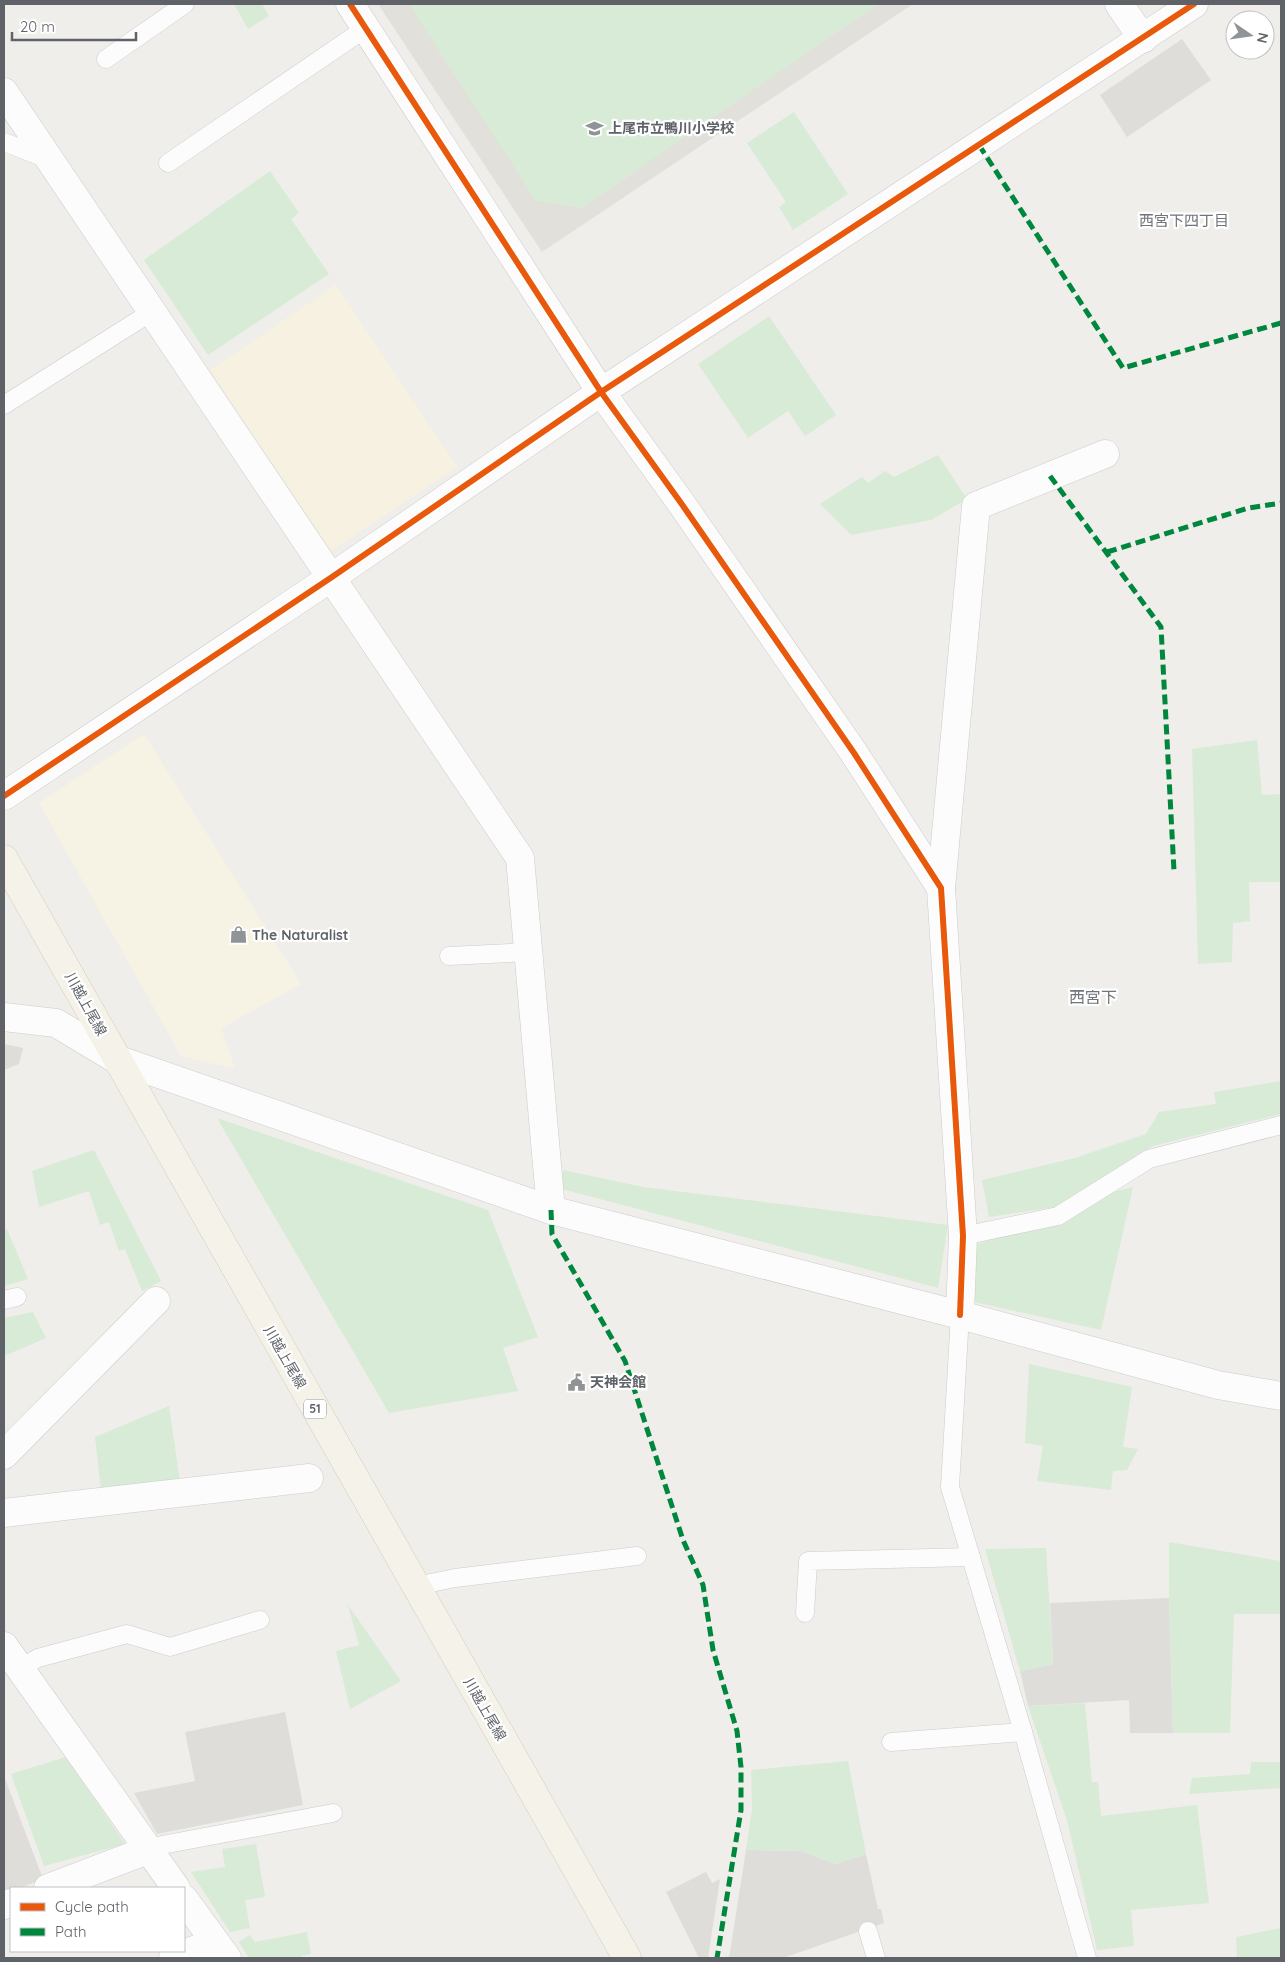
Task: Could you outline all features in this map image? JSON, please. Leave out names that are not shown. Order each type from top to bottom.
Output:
[{"type":"main road","name":"川越上尾線","points":[[4,859],[627,1958]]},
{"type":"street","points":[[350,4],[601,392],[681,503],[854,753],[940,888]]},
{"type":"street","points":[[1119,4],[1143,39]]},
{"type":"street","points":[[4,796],[332,577],[601,392],[1194,4]]},
{"type":"street","points":[[4,92],[520,858],[552,1210]]},
{"type":"street","points":[[960,1315],[963,1236],[940,888],[976,506],[1105,454]]},
{"type":"street","points":[[4,1017],[56,1023],[116,1059],[552,1210],[960,1315],[1218,1385],[1281,1396]]},
{"type":"street","points":[[4,1455],[156,1301]]},
{"type":"street","points":[[4,1513],[309,1478]]},
{"type":"street","points":[[8,1653],[175,1887]]},
{"type":"street","points":[[51,1887],[148,1850]]},
{"type":"street","points":[[174,1958],[221,1950],[185,1900]]},
{"type":"lane","points":[[106,59],[185,4]]},
{"type":"lane","points":[[168,162],[366,28]]},
{"type":"lane","points":[[4,142],[50,160]]},
{"type":"lane","points":[[4,405],[153,312]]},
{"type":"lane","points":[[448,956],[528,952]]},
{"type":"lane","points":[[963,1236],[1058,1216],[1149,1159],[1281,1125]]},
{"type":"lane","points":[[960,1315],[950,1488],[1086,1958]]},
{"type":"lane","points":[[416,1586],[454,1578],[637,1556]]},
{"type":"lane","points":[[805,1614],[808,1562],[971,1557]]},
{"type":"lane","points":[[8,1653],[38,1658],[127,1634],[170,1647],[260,1620]]},
{"type":"lane","points":[[891,1742],[1022,1732]]},
{"type":"lane","points":[[148,1850],[162,1845],[333,1813]]},
{"type":"lane","points":[[868,1931],[876,1958]]},
{"type":"shaded area","name":"上尾市立鴨川小学校","points":[[378,4],[913,4],[542,252]]},
{"type":"shaded area","points":[[1182,39],[1211,80],[1127,137],[1100,95]]},
{"type":"shaded area","points":[[144,734],[301,984],[221,1028],[235,1069],[181,1056],[39,803]]},
{"type":"shaded area","points":[[4,1044],[23,1048],[19,1064],[4,1070]]},
{"type":"shaded area","points":[[1169,1598],[1173,1733],[1130,1733],[1129,1700],[1028,1706],[1020,1671],[1053,1664],[1050,1603]]},
{"type":"shaded area","points":[[285,1712],[303,1805],[157,1834],[134,1793],[195,1781],[185,1732]]},
{"type":"shaded area","points":[[4,1776],[43,1879],[23,1887],[10,1887],[10,1891],[4,1894]]},
{"type":"shaded area","points":[[746,1850],[801,1851],[835,1864],[866,1854],[878,1909],[881,1909],[884,1923],[783,1958],[729,1958]]},
{"type":"shaded area","points":[[706,1872],[712,1883],[720,1879],[708,1958],[699,1958],[666,1892]]},
{"type":"green space","points":[[234,4],[262,4],[269,16],[248,29]]},
{"type":"green space","name":"上尾市立鴨川小学校","points":[[409,4],[878,4],[582,208],[536,201]]},
{"type":"green space","points":[[794,112],[848,194],[793,230],[779,207],[786,202],[747,143]]},
{"type":"green space","points":[[270,171],[299,213],[291,219],[329,274],[208,355],[144,260]]},
{"type":"green space","points":[[769,316],[836,415],[805,436],[788,411],[748,438],[698,364]]},
{"type":"green space","points":[[938,455],[967,499],[931,520],[851,535],[820,504],[862,477],[868,483],[885,471],[894,477]]},
{"type":"green space","points":[[1257,740],[1262,795],[1281,794],[1281,882],[1249,882],[1250,921],[1233,923],[1232,962],[1198,964],[1192,749]]},
{"type":"green space","points":[[1281,1081],[1281,1114],[1153,1146],[1055,1207],[989,1217],[982,1180],[1075,1158],[1146,1134],[1159,1112],[1216,1104],[1214,1092]]},
{"type":"green space","points":[[217,1118],[488,1210],[538,1337],[503,1348],[518,1391],[389,1413]]},
{"type":"green space","points":[[94,1150],[161,1281],[142,1291],[125,1249],[119,1251],[109,1222],[100,1225],[89,1191],[39,1207],[32,1171]]},
{"type":"green space","points":[[563,1170],[643,1187],[948,1225],[938,1288],[562,1189]]},
{"type":"green space","points":[[1133,1187],[1101,1330],[974,1302],[977,1244],[1056,1223],[1113,1192]]},
{"type":"green space","points":[[7,1229],[28,1279],[4,1286],[4,1230]]},
{"type":"green space","points":[[33,1312],[46,1338],[4,1356],[4,1318]]},
{"type":"green space","points":[[1029,1364],[1132,1387],[1123,1447],[1138,1449],[1127,1470],[1113,1471],[1111,1490],[1037,1481],[1043,1446],[1025,1443]]},
{"type":"green space","points":[[169,1406],[180,1482],[101,1491],[95,1437]]},
{"type":"green space","points":[[1169,1542],[1281,1561],[1281,1614],[1234,1614],[1230,1733],[1173,1733]]},
{"type":"green space","points":[[1046,1548],[1053,1664],[1020,1671],[985,1549]]},
{"type":"green space","points":[[348,1605],[401,1681],[350,1709],[336,1651],[359,1645]]},
{"type":"green space","points":[[1085,1703],[1092,1782],[1098,1782],[1101,1816],[1197,1805],[1209,1903],[1131,1910],[1134,1946],[1097,1950],[1067,1820],[1028,1706]]},
{"type":"green space","points":[[66,1757],[125,1844],[44,1866],[11,1774]]},
{"type":"green space","points":[[848,1761],[866,1854],[835,1864],[801,1851],[746,1850],[752,1809],[751,1770]]},
{"type":"green space","points":[[1251,1762],[1281,1762],[1281,1788],[1189,1794],[1192,1778],[1250,1774]]},
{"type":"green space","points":[[256,1844],[265,1897],[245,1900],[250,1928],[230,1932],[191,1872],[225,1867],[222,1849]]},
{"type":"green space","points":[[1281,1928],[1281,1958],[1237,1958],[1236,1937]]},
{"type":"green space","points":[[307,1932],[311,1954],[301,1956],[301,1958],[249,1958],[239,1942],[250,1935],[255,1942]]},
{"type":"sand","points":[[336,285],[457,467],[331,551],[210,370]]},
{"type":"marked path","points":[[979,145],[1123,368],[1281,323]]},
{"type":"marked path","points":[[1050,476],[1161,627],[1174,871]]},
{"type":"marked path","points":[[1107,552],[1248,508],[1281,503]]},
{"type":"marked path","points":[[551,1210],[552,1234],[625,1361],[683,1540],[703,1585],[713,1650],[737,1731],[741,1767],[741,1810],[717,1958]]},
{"type":"cycle path","points":[[350,4],[601,392],[681,503],[854,753],[941,888],[963,1236],[960,1315]]},
{"type":"cycle path","points":[[4,796],[332,577],[601,392],[1194,4]]},
{"type":"place","name":"上尾市立鴨川小学校","points":[[594,128]]},
{"type":"place","name":"The Naturalist","points":[[238,935]]},
{"type":"place","name":"天神会館","points":[[576,1382]]},
{"type":"district","name":"西宮下四丁目","points":[[1184,221]]},
{"type":"district","name":"西宮下","points":[[1093,997]]}]
